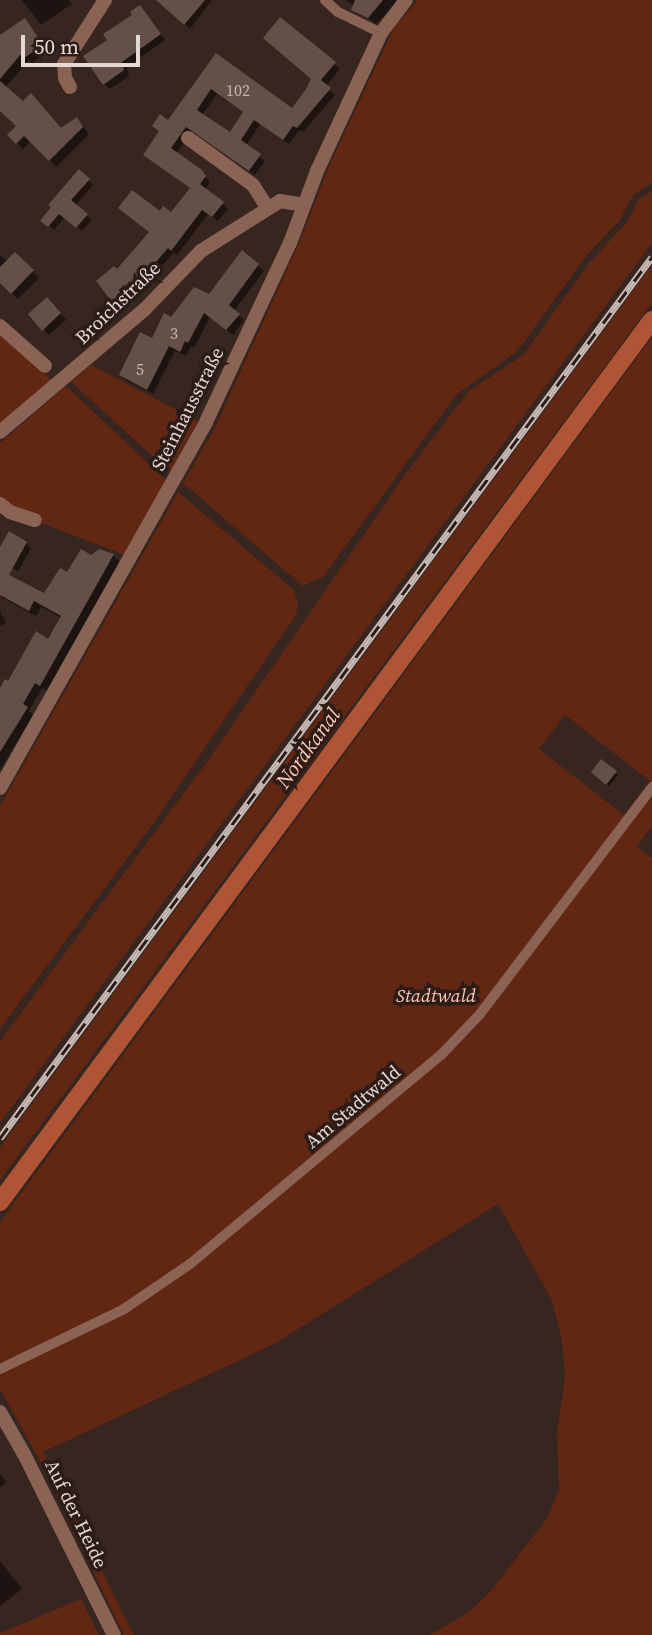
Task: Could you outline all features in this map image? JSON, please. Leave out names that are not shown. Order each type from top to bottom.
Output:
[{"type":"street","points":[[70,87],[65,78],[64,64],[105,0]]},
{"type":"street","name":"Steinhausstraße","points":[[0,788],[201,432],[290,243],[304,205],[381,33],[406,0]]},
{"type":"street","points":[[188,138],[253,185],[267,207]]},
{"type":"street","name":"Broichstraße","points":[[0,432],[145,309],[201,251],[280,201],[304,205]]},
{"type":"street","points":[[0,326],[45,366]]},
{"type":"street","points":[[0,504],[10,512],[35,520]]},
{"type":"street","name":"Auf der Heide","points":[[0,1412],[24,1454],[114,1635]]},
{"type":"lane","points":[[325,0],[338,12],[381,33]]},
{"type":"lane","name":"Am Stadtwald","points":[[0,1369],[124,1309],[190,1264],[442,1055],[480,1014],[652,787]]},
{"type":"green space","points":[[418,0],[652,0],[652,183],[633,195],[620,220],[586,256],[513,354],[456,395],[323,577],[303,586],[183,483],[214,430],[300,241],[330,164],[394,28]]},
{"type":"green space","points":[[652,191],[652,243],[0,1123],[0,1041],[209,759],[407,472],[469,391],[523,355],[590,262],[627,222],[639,199]]},
{"type":"green space","points":[[652,265],[652,303],[0,1180],[0,1147]]},
{"type":"green space","points":[[0,332],[52,380],[0,423]]},
{"type":"green space","name":"Stadtwald","points":[[652,337],[652,826],[637,846],[652,858],[652,1635],[430,1635],[469,1612],[490,1592],[546,1520],[559,1489],[557,1432],[565,1377],[562,1341],[552,1300],[498,1204],[274,1344],[43,1452],[134,1635],[124,1635],[37,1455],[0,1389],[0,1222]],"holes":[[[565,715],[650,781],[624,815],[539,749]]]},
{"type":"green space","points":[[91,365],[198,421],[170,472],[71,382]]},
{"type":"green space","points":[[66,386],[166,480],[125,555],[41,523],[42,519],[12,507],[0,497],[0,443]]},
{"type":"green space","points":[[178,492],[294,590],[298,604],[296,615],[152,825],[0,1029],[0,806]]},
{"type":"green space","points":[[81,1599],[99,1635],[0,1635],[0,1633]]},
{"type":"building","points":[[156,0],[205,0],[184,25]]},
{"type":"building","points":[[355,0],[383,0],[368,18],[351,10]]},
{"type":"building","points":[[140,5],[161,34],[122,62],[124,70],[103,85],[83,56],[107,40],[103,34],[132,15],[130,12]]},
{"type":"building","points":[[280,17],[336,62],[321,80],[331,88],[297,128],[293,126],[283,140],[254,120],[241,140],[261,154],[249,171],[186,127],[171,148],[202,170],[206,176],[200,184],[224,202],[212,217],[202,210],[171,251],[168,248],[144,276],[147,280],[113,303],[96,281],[114,266],[117,269],[149,232],[118,208],[132,190],[160,211],[163,206],[171,212],[190,188],[143,155],[159,131],[152,126],[160,114],[168,120],[216,53],[292,108],[306,89],[311,79],[263,38]],"holes":[[[211,89],[243,112],[230,132],[197,110]]]},
{"type":"building","points":[[25,18],[43,45],[24,58],[21,54],[0,79],[0,35]]},
{"type":"building","points":[[0,81],[23,101],[31,93],[61,128],[77,117],[83,127],[49,161],[24,136],[16,144],[7,135],[16,126],[0,111]]},
{"type":"building","points":[[79,169],[90,179],[71,200],[88,214],[76,228],[59,214],[48,227],[40,221],[51,207],[48,205]]},
{"type":"building","points":[[242,250],[259,264],[229,305],[240,314],[226,330],[204,313],[180,352],[169,346],[147,390],[119,375],[140,332],[152,338],[164,313],[171,317],[194,287],[209,294]]},
{"type":"building","points":[[15,252],[34,270],[11,294],[0,283],[0,267]]},
{"type":"building","points":[[47,297],[61,313],[42,331],[28,314]]},
{"type":"building","points":[[9,531],[27,542],[9,575],[44,593],[60,568],[67,572],[81,549],[91,555],[99,549],[114,554],[40,686],[35,683],[23,704],[28,707],[0,752],[0,688],[5,679],[8,681],[36,631],[48,639],[61,616],[34,601],[29,611],[0,595],[0,547]]},
{"type":"building","points":[[601,759],[617,771],[606,785],[591,772]]},
{"type":"waterway","name":"Nordkanal","points":[[0,1202],[652,320]]},
{"type":"railway","points":[[0,1138],[652,257]]}]
